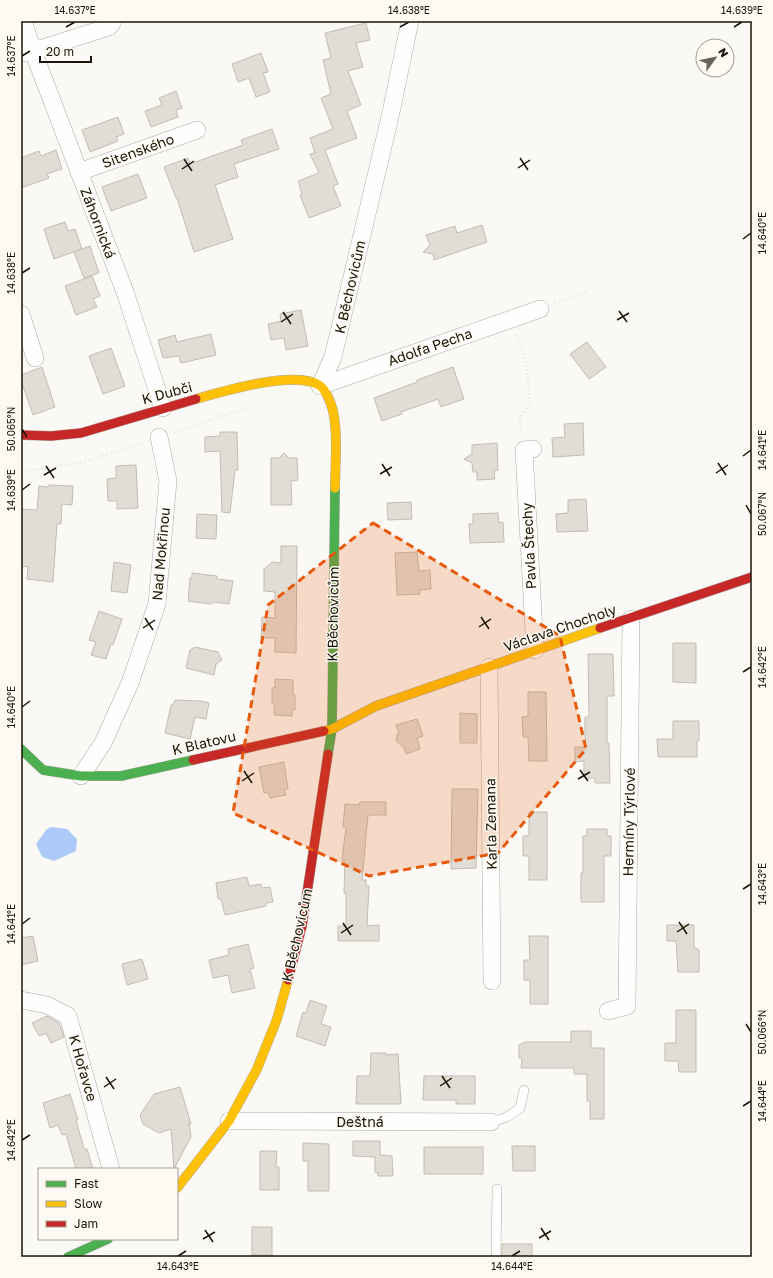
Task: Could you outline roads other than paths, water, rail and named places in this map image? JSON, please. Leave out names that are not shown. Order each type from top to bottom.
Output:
[{"type":"street","name":"Záhornická","points":[[23,21],[27,52],[79,172],[125,292],[163,408]]},
{"type":"street","points":[[27,52],[108,27],[113,21]]},
{"type":"street","name":"K Běchovicům","points":[[178,1187],[229,1121],[257,1069],[277,1019],[302,926],[332,729],[336,446],[335,424],[331,406],[327,396],[320,386],[335,349],[390,117],[410,21]]},
{"type":"street","name":"Sitenského","points":[[79,172],[197,130]]},
{"type":"street","name":"Adolfa Pecha","points":[[320,386],[540,308]]},
{"type":"street","points":[[21,314],[35,358]]},
{"type":"street","name":"K Dubči","points":[[21,435],[43,437],[82,433],[163,408],[277,381],[303,379],[320,386]]},
{"type":"street","name":"Nad Mokřinou","points":[[81,776],[103,743],[130,684],[157,604],[168,480],[160,437]]},
{"type":"street","name":"Pavla Štechy","points":[[528,450],[535,650]]},
{"type":"street","name":"Václava Chocholy","points":[[376,706],[535,650],[631,619],[752,577]]},
{"type":"street","name":"Hermíny Týrlové","points":[[608,1011],[627,1006],[631,619]]},
{"type":"street","name":"Karla Zemana","points":[[489,667],[492,981]]},
{"type":"street","name":"K Blatovu","points":[[21,749],[43,770],[81,776],[121,776],[332,729],[376,706]]},
{"type":"street","name":"K Hořavce","points":[[21,1000],[47,1005],[68,1016],[111,1168]]},
{"type":"street","name":"Deštná","points":[[229,1121],[491,1122]]},
{"type":"street","points":[[68,1257],[106,1240]]},
{"type":"lane","points":[[491,1122],[507,1118],[520,1108],[524,1090]]},
{"type":"lane","points":[[496,1257],[497,1189]]},
{"type":"water","points":[[51,827],[67,829],[77,839],[76,851],[54,861],[42,857],[36,844],[46,830]]}]
